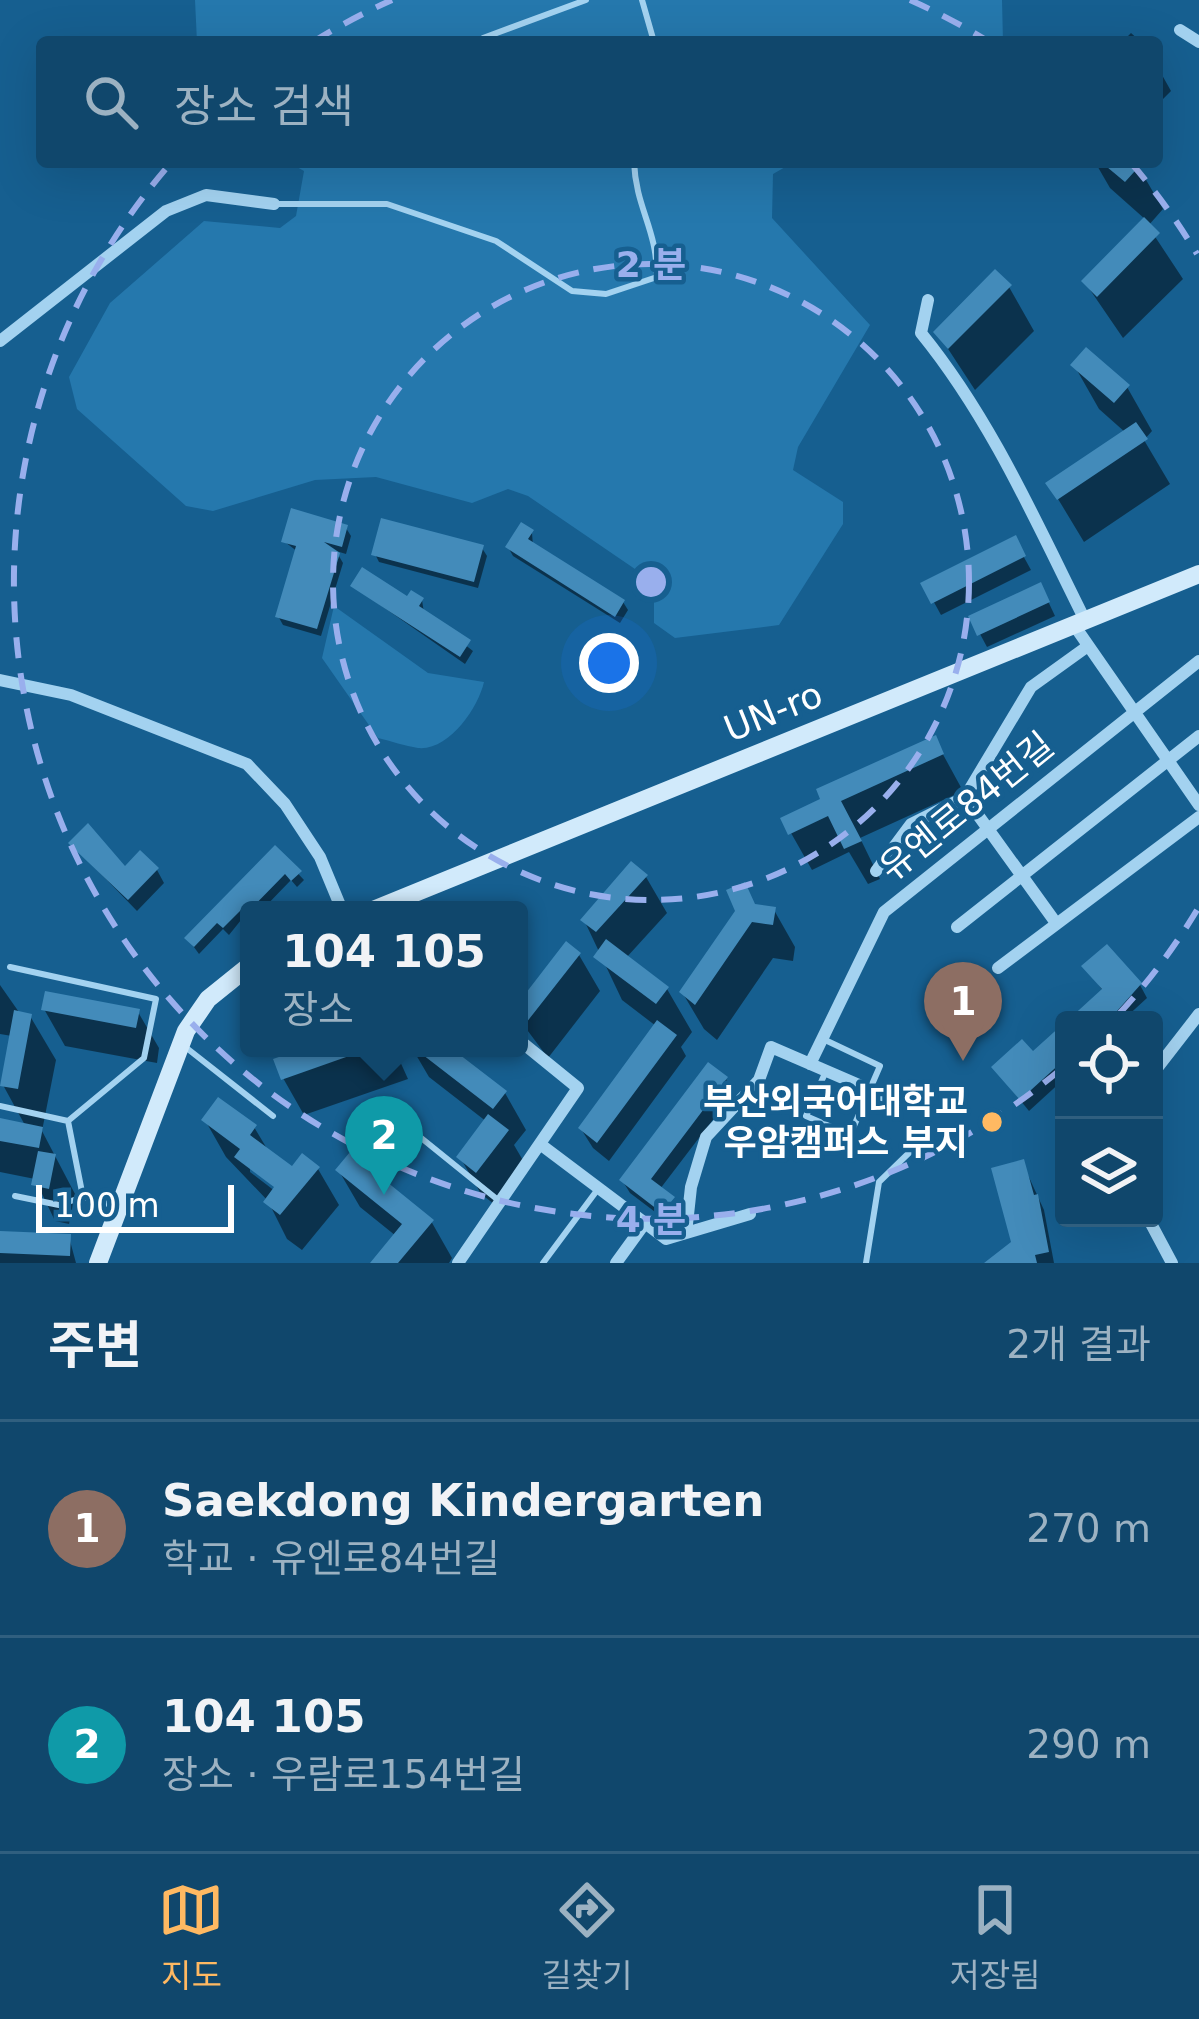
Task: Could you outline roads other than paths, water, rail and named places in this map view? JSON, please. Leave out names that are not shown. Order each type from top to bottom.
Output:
[{"type":"main road","name":"UN-ro","points":[[413,901],[1199,574]]},
{"type":"main road","points":[[98,1263],[181,1044],[208,999],[240,974]]},
{"type":"street","points":[[1180,30],[1199,42]]},
{"type":"street","points":[[0,341],[166,211],[206,195],[274,204]]},
{"type":"street","points":[[928,300],[921,333],[956,375],[992,438],[1088,646],[1199,805]]},
{"type":"street","points":[[875,872],[911,824],[965,796],[1031,687],[1088,646]]},
{"type":"street","name":"유엔로84번길","points":[[810,1064],[884,913],[986,826],[1199,661]]},
{"type":"street","points":[[0,680],[71,695],[247,764],[285,804],[320,857],[338,901]]},
{"type":"street","points":[[957,927],[1199,736]]},
{"type":"street","points":[[965,796],[1056,923]]},
{"type":"street","points":[[998,968],[1199,818]]},
{"type":"street","points":[[1163,1060],[1199,1014]]},
{"type":"street","points":[[458,1263],[578,1088],[528,1047]]},
{"type":"street","points":[[686,1233],[691,1186],[706,1137],[759,1080],[771,1047],[903,1104]]},
{"type":"street","points":[[540,1144],[665,1239],[750,1214]]},
{"type":"street","points":[[616,1263],[645,1223]]},
{"type":"street","points":[[1153,1227],[1172,1263]]},
{"type":"lane","points":[[488,36],[586,0]]},
{"type":"lane","points":[[642,0],[652,36]]},
{"type":"lane","points":[[274,204],[387,204],[496,241],[572,291],[606,294],[657,277],[657,239],[635,193],[634,168]]},
{"type":"lane","points":[[10,968],[156,998],[144,1058],[68,1121]]},
{"type":"lane","points":[[823,1039],[880,1066],[850,1135],[806,1116],[826,1071]]},
{"type":"lane","points":[[181,1044],[273,1116]]},
{"type":"lane","points":[[0,1106],[68,1121]]},
{"type":"lane","points":[[68,1121],[83,1197]]},
{"type":"lane","points":[[420,1137],[501,1202]]},
{"type":"lane","points":[[866,1263],[879,1182],[914,1148]]},
{"type":"lane","points":[[543,1263],[598,1188]]},
{"type":"lane","points":[[15,1196],[59,1205],[83,1197],[119,1208]]},
{"type":"place","name":"Saekdong Kindergarten","points":[[963,1061]]},
{"type":"place","name":"부산외국어대학교 우암캠퍼스 부지","points":[[992,1122]]},
{"type":"place","name":"104 105","points":[[384,1195]]}]
